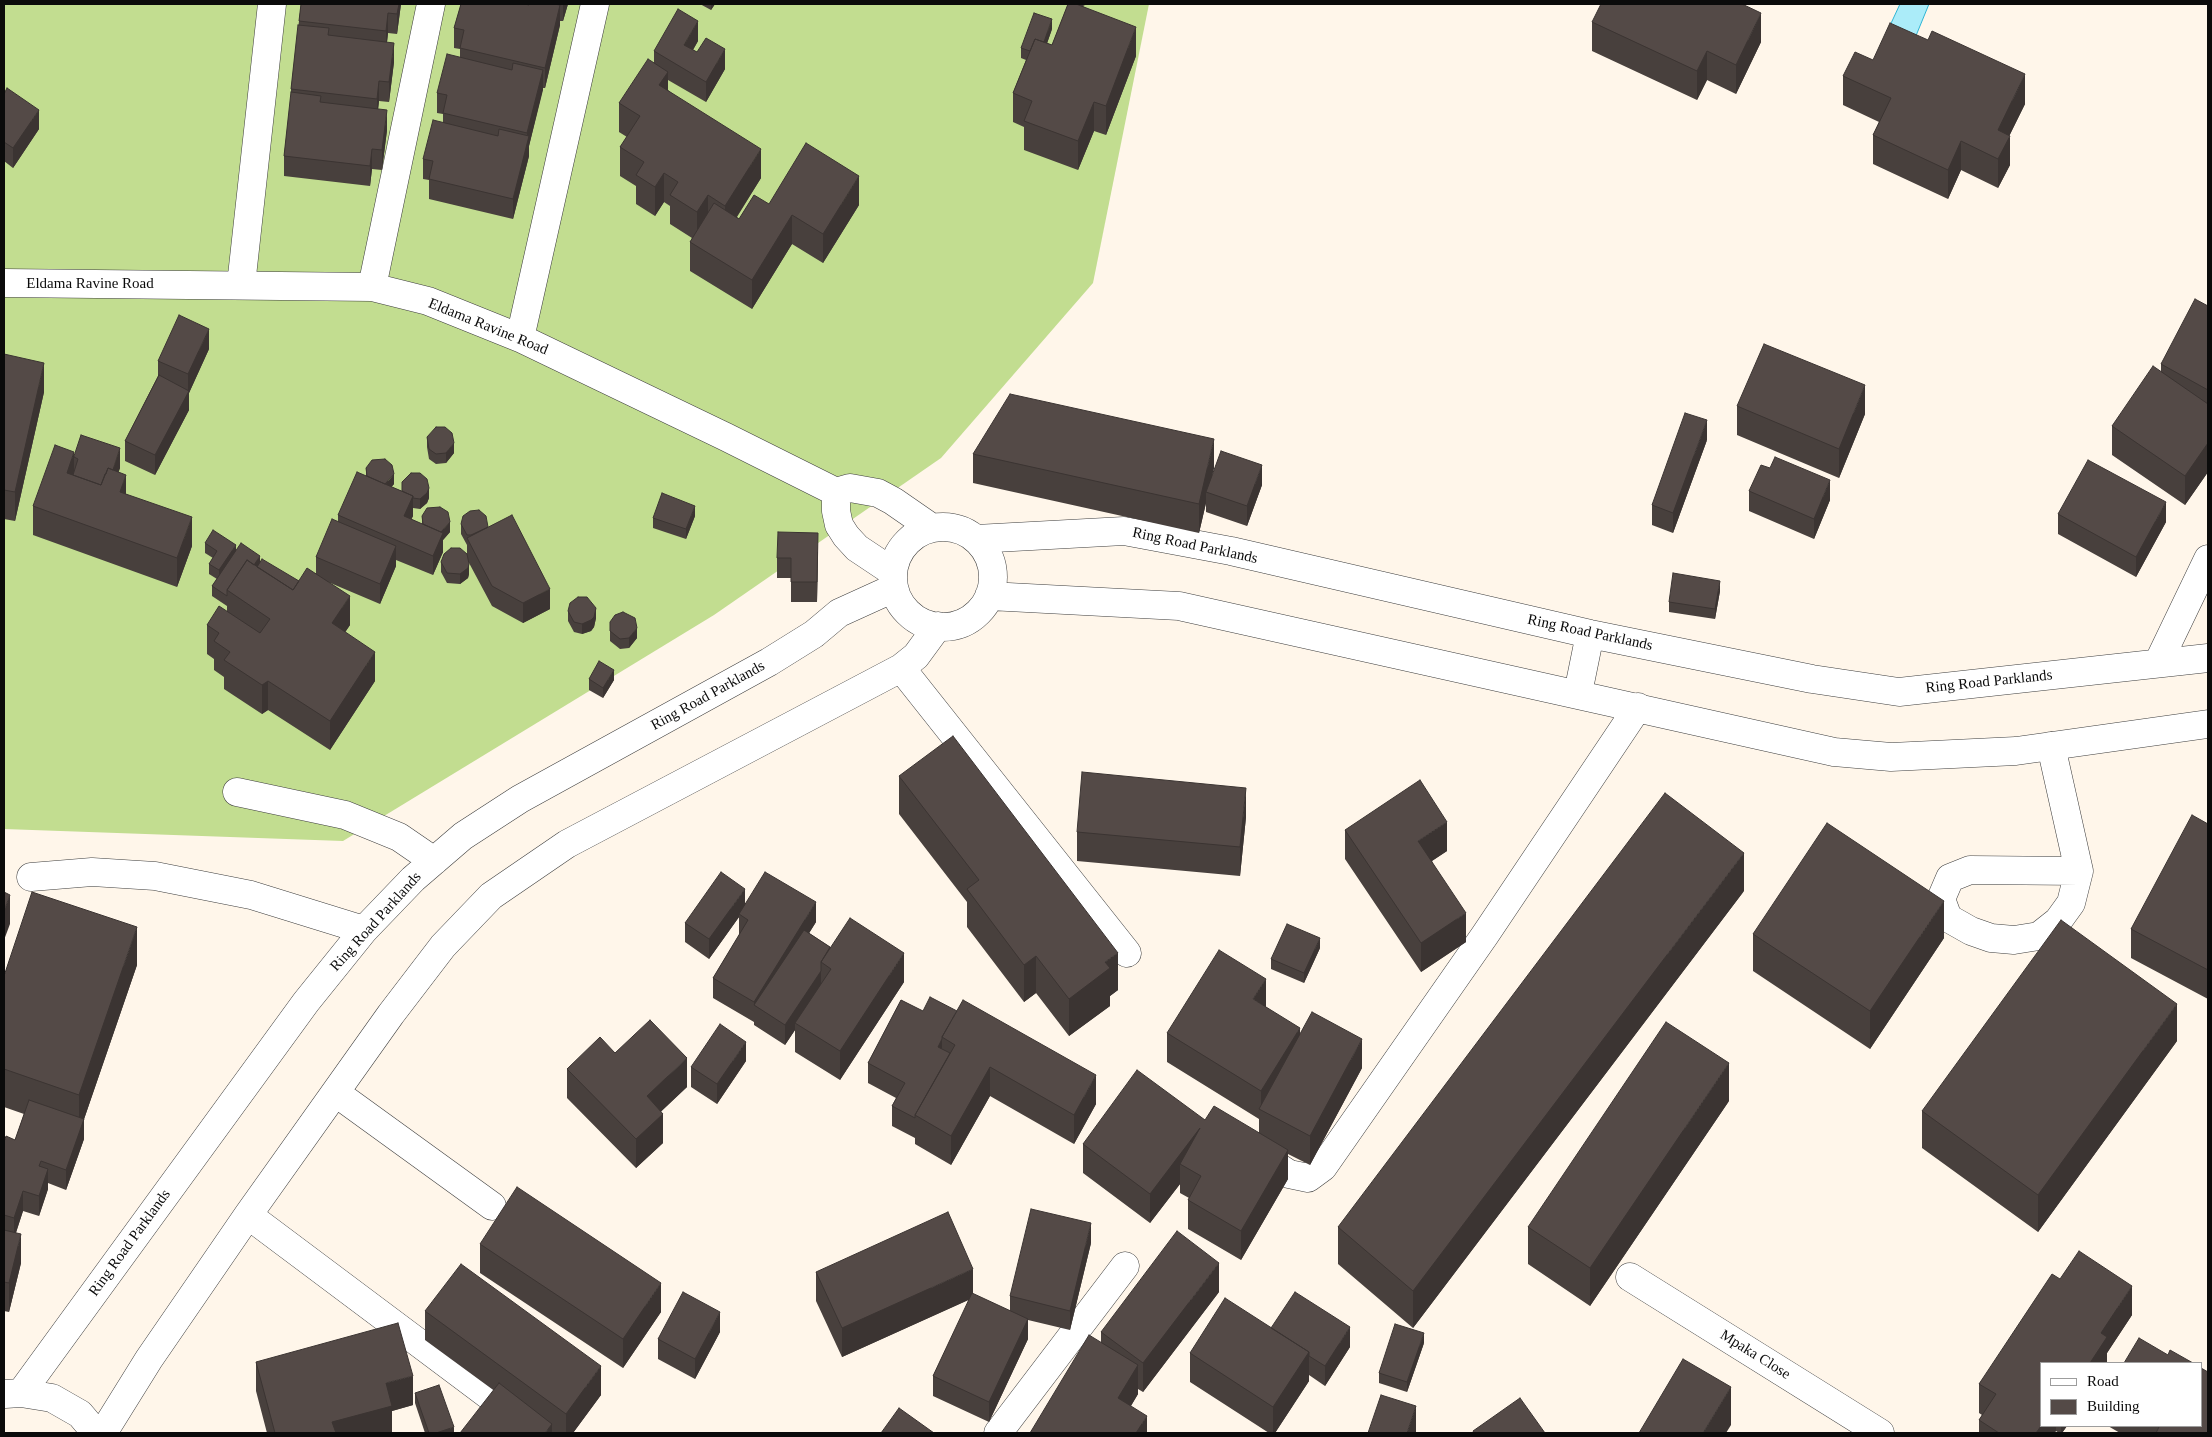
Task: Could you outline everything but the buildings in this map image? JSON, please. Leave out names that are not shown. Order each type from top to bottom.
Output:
[{"type":"street","points":[[241,285],[272,4]]},
{"type":"street","points":[[372,288],[431,4]]},
{"type":"street","points":[[520,338],[595,4]]},
{"type":"street","name":"Eldama Ravine Road","points":[[4,283],[372,288],[428,302],[520,338],[836,492]]},
{"type":"street","points":[[893,580],[846,536],[839,525],[836,511],[836,492],[850,488],[878,493],[932,528]]},
{"type":"street","points":[[947,527],[962,531],[976,539],[986,551],[992,566],[993,581],[989,596],[981,610],[968,620],[954,626],[938,626],[923,623],[910,614],[900,602],[893,580],[897,557],[905,544],[917,534],[932,528],[947,527]]},
{"type":"street","name":"Ring Road Parklands","points":[[976,539],[1124,532],[1231,551],[1590,634],[1812,679],[1899,692],[2208,658]]},
{"type":"street","points":[[2158,663],[2208,559]]},
{"type":"street","name":"Ring Road Parklands","points":[[12,1394],[306,1002],[364,930],[413,879],[463,836],[520,799],[769,662],[814,634],[839,613],[893,580]]},
{"type":"street","points":[[989,596],[1179,606],[1578,693],[1834,752],[1891,757],[1948,756],[2016,751],[2208,724]]},
{"type":"street","points":[[102,1433],[149,1359],[248,1215],[391,1014],[443,946],[491,896],[566,844],[901,668],[916,656],[938,626]]},
{"type":"street","points":[[1578,693],[1590,634]]},
{"type":"street","points":[[901,668],[1127,952]]},
{"type":"street","points":[[1240,1144],[1289,1174],[1308,1178],[1323,1167],[1485,935],[1638,707]]},
{"type":"street","points":[[2051,746],[2079,871],[2071,903],[2058,921],[2039,936],[2014,940],[1991,938],[1971,932],[1948,918],[1941,899],[1950,878],[1970,870],[2079,871]]},
{"type":"street","points":[[237,792],[345,815],[399,837],[434,861]]},
{"type":"street","points":[[31,877],[92,872],[155,876],[251,895],[364,930]]},
{"type":"street","points":[[336,1093],[492,1206]]},
{"type":"street","points":[[248,1215],[538,1433]]},
{"type":"street","points":[[998,1433],[1125,1266]]},
{"type":"street","name":"Mpaka Close","points":[[1630,1277],[1880,1433]]},
{"type":"street","name":"Ring Road Parklands","points":[[12,1394],[52,1398],[80,1414],[96,1433]]},
{"type":"green space","points":[[4,4],[1149,4],[1093,283],[941,458],[714,615],[343,841],[4,829]]},
{"type":"water","points":[[1900,4],[1929,4],[1913,43],[1887,32]]}]
